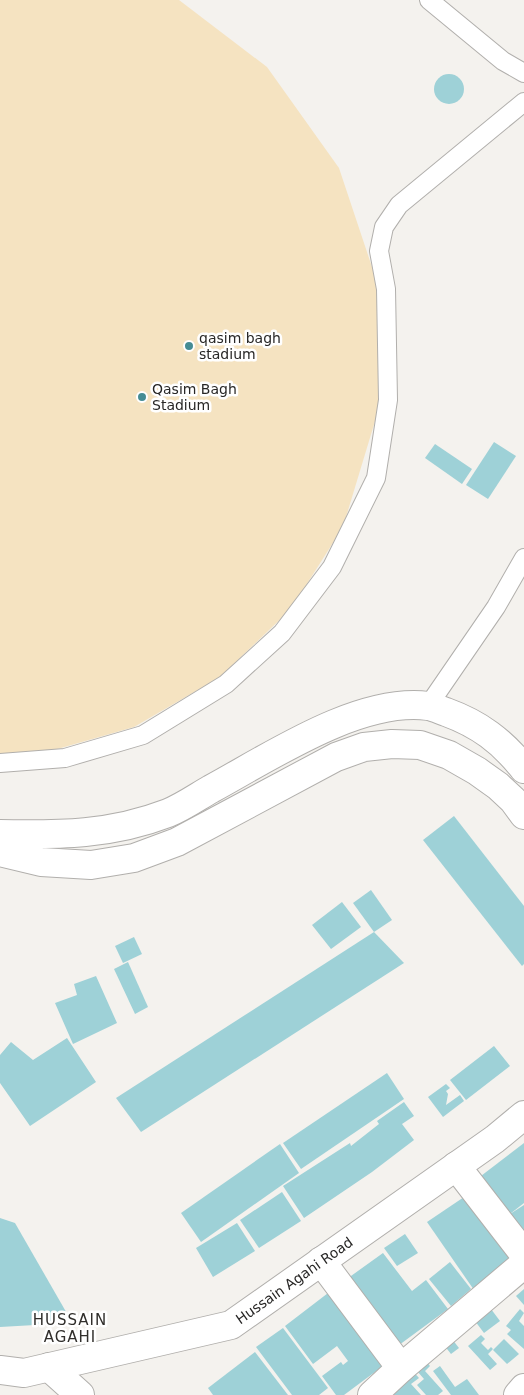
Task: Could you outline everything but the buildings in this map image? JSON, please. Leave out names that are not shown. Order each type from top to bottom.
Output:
[{"type":"street","points":[[0,834],[52,835],[92,833],[136,824],[170,812],[338,722],[373,710],[401,706],[428,706],[456,716],[485,730],[509,750],[524,769]]},
{"type":"street","points":[[0,852],[41,862],[66,864],[91,865],[134,858],[177,842],[336,757],[364,746],[392,744],[420,745],[449,755],[498,786],[513,800],[524,815]]},
{"type":"street","name":"Hussain Agahi Road","points":[[0,1370],[24,1373],[231,1325],[495,1139],[524,1115]]},
{"type":"street","points":[[456,1166],[524,1254]]},
{"type":"street","points":[[321,1262],[401,1368]]},
{"type":"street","points":[[372,1395],[401,1368],[524,1264]]},
{"type":"street","points":[[49,1368],[78,1394]]},
{"type":"street","points":[[518,1395],[524,1388]]},
{"type":"lane","points":[[429,0],[503,61],[524,73]]},
{"type":"lane","points":[[0,763],[64,758],[143,735],[226,684],[282,633],[332,568],[376,478],[388,400],[386,289],[379,251],[384,227],[399,205],[524,102]]},
{"type":"lane","points":[[428,706],[496,607],[524,558]]},
{"type":"shaded area","name":"qasim bagh stadium","points":[[0,0],[179,0],[267,67],[339,168],[378,285],[379,408],[343,527],[291,609],[220,677],[134,727],[40,754],[0,756]]},
{"type":"place","name":"qasim bagh stadium","points":[[189,346]]},
{"type":"place","name":"Qasim Bagh Stadium","points":[[142,397]]},
{"type":"district","name":"HUSSAIN AGAHI","points":[[70,1328]]}]
